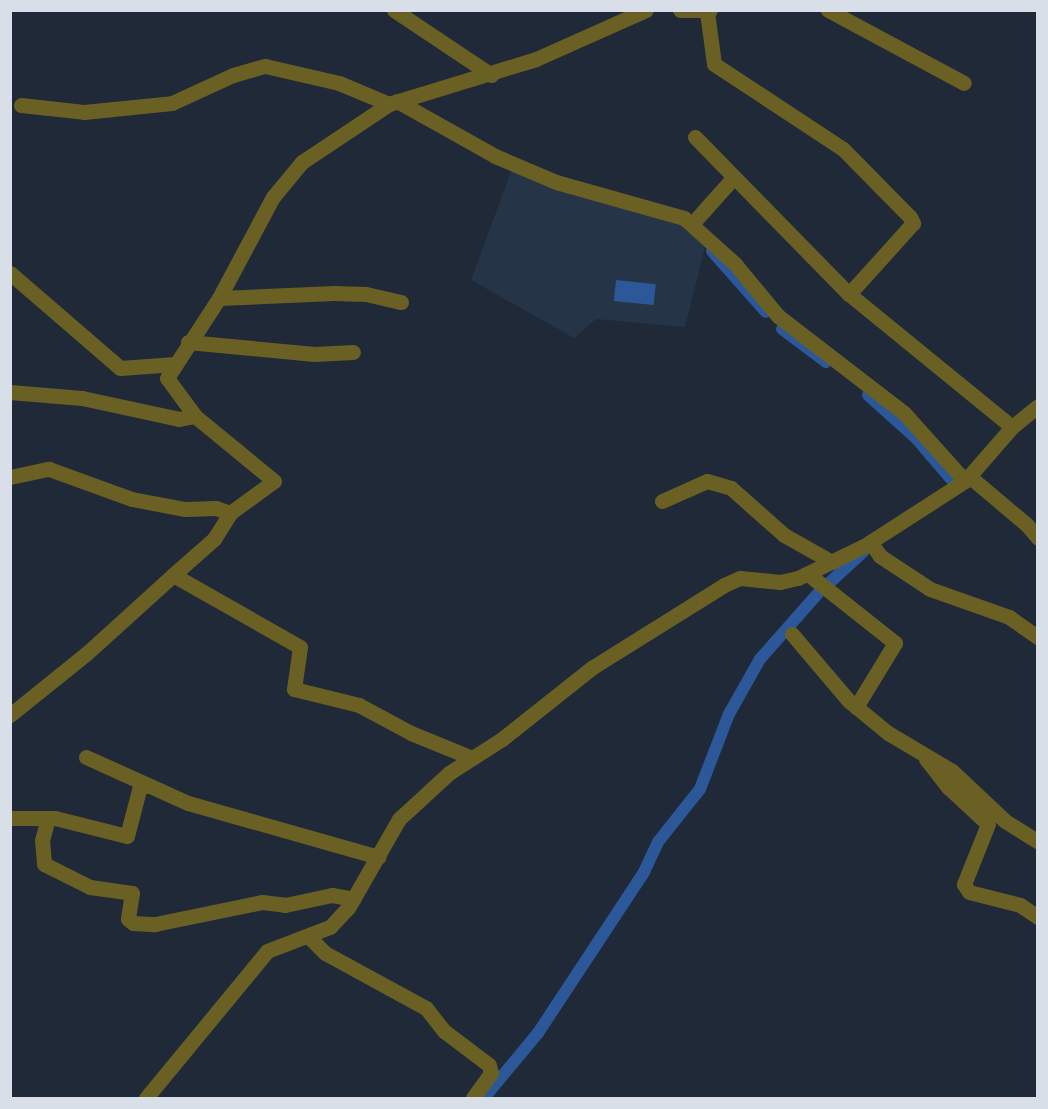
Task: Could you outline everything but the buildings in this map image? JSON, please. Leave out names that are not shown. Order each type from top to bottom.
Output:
[{"type":"street","points":[[394,10],[491,75]]},
{"type":"street","points":[[10,715],[87,654],[214,539],[230,513],[274,481],[195,416],[166,378],[219,298],[273,197],[302,162],[393,102],[491,75],[646,10]]},
{"type":"street","points":[[680,10],[709,11],[714,64],[843,149],[910,217],[913,223],[849,294]]},
{"type":"street","points":[[828,10],[964,83]]},
{"type":"street","points":[[21,105],[84,112],[172,103],[232,75],[265,66],[339,83],[393,102],[495,156],[535,173],[684,218],[735,264],[778,316],[904,413],[967,478],[1027,525],[1038,538]]},
{"type":"street","points":[[695,137],[849,294],[1012,427]]},
{"type":"street","points":[[692,224],[733,178]]},
{"type":"street","points":[[10,273],[120,368],[175,364]]},
{"type":"street","points":[[219,298],[334,293],[366,294],[401,302]]},
{"type":"street","points":[[188,342],[314,354],[353,352]]},
{"type":"street","points":[[10,392],[82,398],[179,419],[195,416]]},
{"type":"street","points":[[146,1098],[267,951],[309,938],[330,927],[354,898],[399,819],[419,797],[593,667],[724,585],[740,578],[780,582],[808,574],[870,542],[967,478],[1012,427],[1036,410]]},
{"type":"street","points":[[10,477],[49,469],[132,500],[185,509],[216,508],[230,513]]},
{"type":"street","points":[[662,501],[707,481],[731,489],[784,535],[832,562]]},
{"type":"street","points":[[870,542],[880,556],[930,589],[1009,617],[1038,638]]},
{"type":"street","points":[[808,574],[895,643],[856,707]]},
{"type":"street","points":[[173,575],[300,647],[294,689],[359,705],[411,733],[472,758]]},
{"type":"street","points":[[792,634],[856,707],[888,734],[952,771],[1005,821],[1038,842]]},
{"type":"street","points":[[922,754],[940,778],[988,824],[964,884],[969,892],[1020,905],[1038,917]]},
{"type":"street","points":[[86,757],[150,786],[231,817],[379,857]]},
{"type":"street","points":[[10,818],[48,818],[127,836],[140,786],[150,786]]},
{"type":"street","points":[[48,818],[41,857],[44,864],[90,887],[132,893],[128,919],[133,923],[155,924],[262,902],[285,904],[332,895],[354,898]]},
{"type":"street","points":[[309,938],[325,953],[426,1008],[444,1031],[489,1065],[491,1073],[473,1098]]},
{"type":"shaded area","points":[[512,169],[687,223],[706,243],[685,327],[596,319],[574,338],[471,280]]},
{"type":"water","points":[[616,280],[656,284],[654,305],[614,301]]},
{"type":"waterway","points":[[712,251],[766,312]]},
{"type":"waterway","points":[[782,329],[826,362]]},
{"type":"waterway","points":[[868,395],[916,438],[951,479]]},
{"type":"waterway","points":[[827,585],[863,552]]},
{"type":"waterway","points":[[484,1098],[538,1033],[644,872],[658,842],[700,789],[729,714],[760,659],[821,590]]}]
